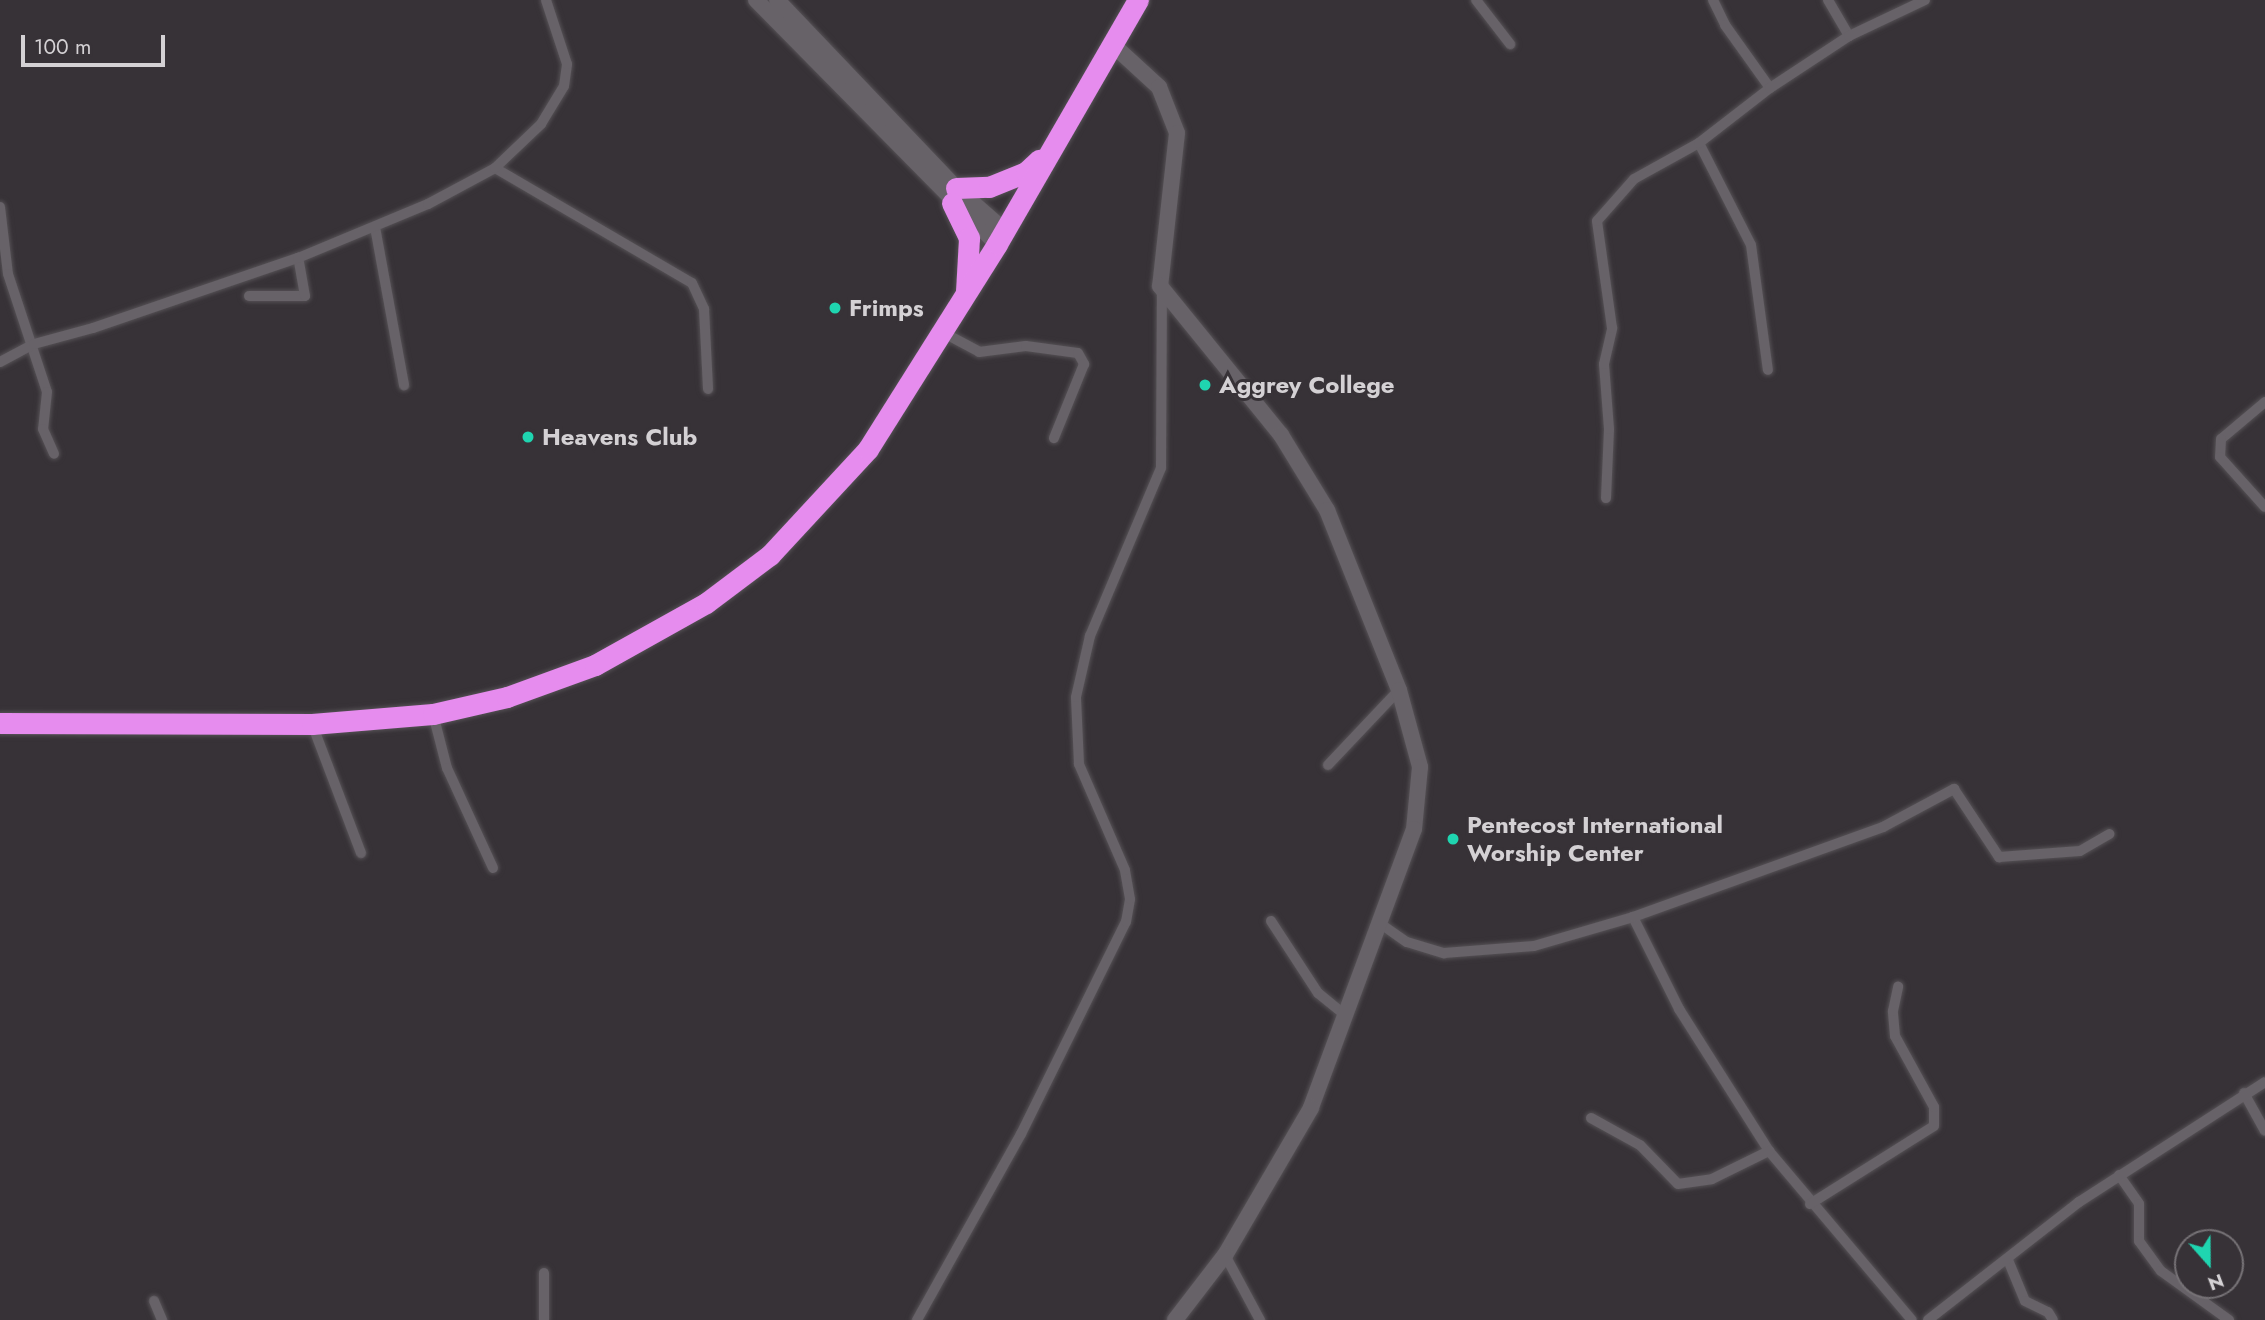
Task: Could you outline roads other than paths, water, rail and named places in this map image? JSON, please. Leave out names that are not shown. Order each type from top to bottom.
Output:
[{"type":"highway","points":[[0,723],[312,724],[433,715],[507,697],[595,665],[706,603],[749,572],[816,511],[868,449],[944,333],[1001,237],[1046,153],[1138,0]]},
{"type":"highway","points":[[966,293],[970,237],[954,196],[1009,181],[1046,153]]},
{"type":"street","points":[[0,362],[34,344],[93,328],[298,258],[375,227],[495,168],[541,124],[564,86],[566,64],[546,0]]},
{"type":"street","points":[[756,0],[954,196],[1001,237]]},
{"type":"street","points":[[776,0],[954,196]]},
{"type":"street","points":[[1476,0],[1510,44]]},
{"type":"street","points":[[1713,0],[1725,25],[1770,88]]},
{"type":"street","points":[[1828,0],[1849,36]]},
{"type":"street","points":[[1606,498],[1609,429],[1604,363],[1612,328],[1610,289],[1594,227],[1634,180],[1699,144],[1770,88],[1849,36],[1924,0]]},
{"type":"street","points":[[916,1320],[1021,1135],[1126,922],[1130,899],[1125,870],[1079,764],[1076,696],[1090,636],[1161,468],[1163,292],[1160,282],[1177,133],[1159,87],[1112,44]]},
{"type":"street","points":[[1699,144],[1751,245],[1768,370]]},
{"type":"street","points":[[495,168],[692,283],[704,309],[708,389]]},
{"type":"street","points":[[0,207],[8,274],[34,344],[47,398],[43,429],[54,454]]},
{"type":"street","points":[[375,227],[404,385]]},
{"type":"street","points":[[249,296],[304,296],[298,258]]},
{"type":"street","points":[[1163,292],[1281,435],[1335,526],[1399,690],[1421,780],[1414,829],[1300,1132],[1225,1255],[1175,1320]]},
{"type":"street","points":[[944,333],[979,352],[1026,346],[1078,353],[1084,363],[1054,438]]},
{"type":"street","points":[[2265,402],[2221,439],[2220,457],[2265,507]]},
{"type":"street","points":[[1328,765],[1399,690]]},
{"type":"street","points":[[433,715],[447,768],[493,868]]},
{"type":"street","points":[[312,724],[361,853]]},
{"type":"street","points":[[1378,922],[1419,947],[1444,953],[1478,954],[1534,946],[1633,917],[1883,827],[1954,789],[1999,857],[2080,850],[2109,834]]},
{"type":"street","points":[[1633,917],[1679,1009],[1769,1151],[1810,1204],[1912,1320]]},
{"type":"street","points":[[1271,921],[1318,993],[1345,1015]]},
{"type":"street","points":[[1810,1204],[1934,1126],[1934,1107],[1895,1037],[1893,1011],[1898,987]]},
{"type":"street","points":[[1928,1320],[2119,1175],[2265,1082]]},
{"type":"street","points":[[2244,1093],[2265,1131]]},
{"type":"street","points":[[1591,1118],[1640,1145],[1678,1184],[1712,1179],[1769,1151]]},
{"type":"street","points":[[2119,1175],[2139,1204],[2139,1241],[2161,1271],[2229,1320]]},
{"type":"street","points":[[1225,1255],[1260,1320]]},
{"type":"street","points":[[2008,1260],[2025,1301],[2048,1312],[2053,1320]]},
{"type":"street","points":[[544,1273],[544,1320]]},
{"type":"street","points":[[153,1301],[162,1320]]},
{"type":"place","name":"Frimps","points":[[835,308]]},
{"type":"place","name":"Aggrey College","points":[[1205,385]]},
{"type":"place","name":"Heavens Club","points":[[528,437]]},
{"type":"place","name":"Pentecost International Worship Center","points":[[1453,839]]}]
